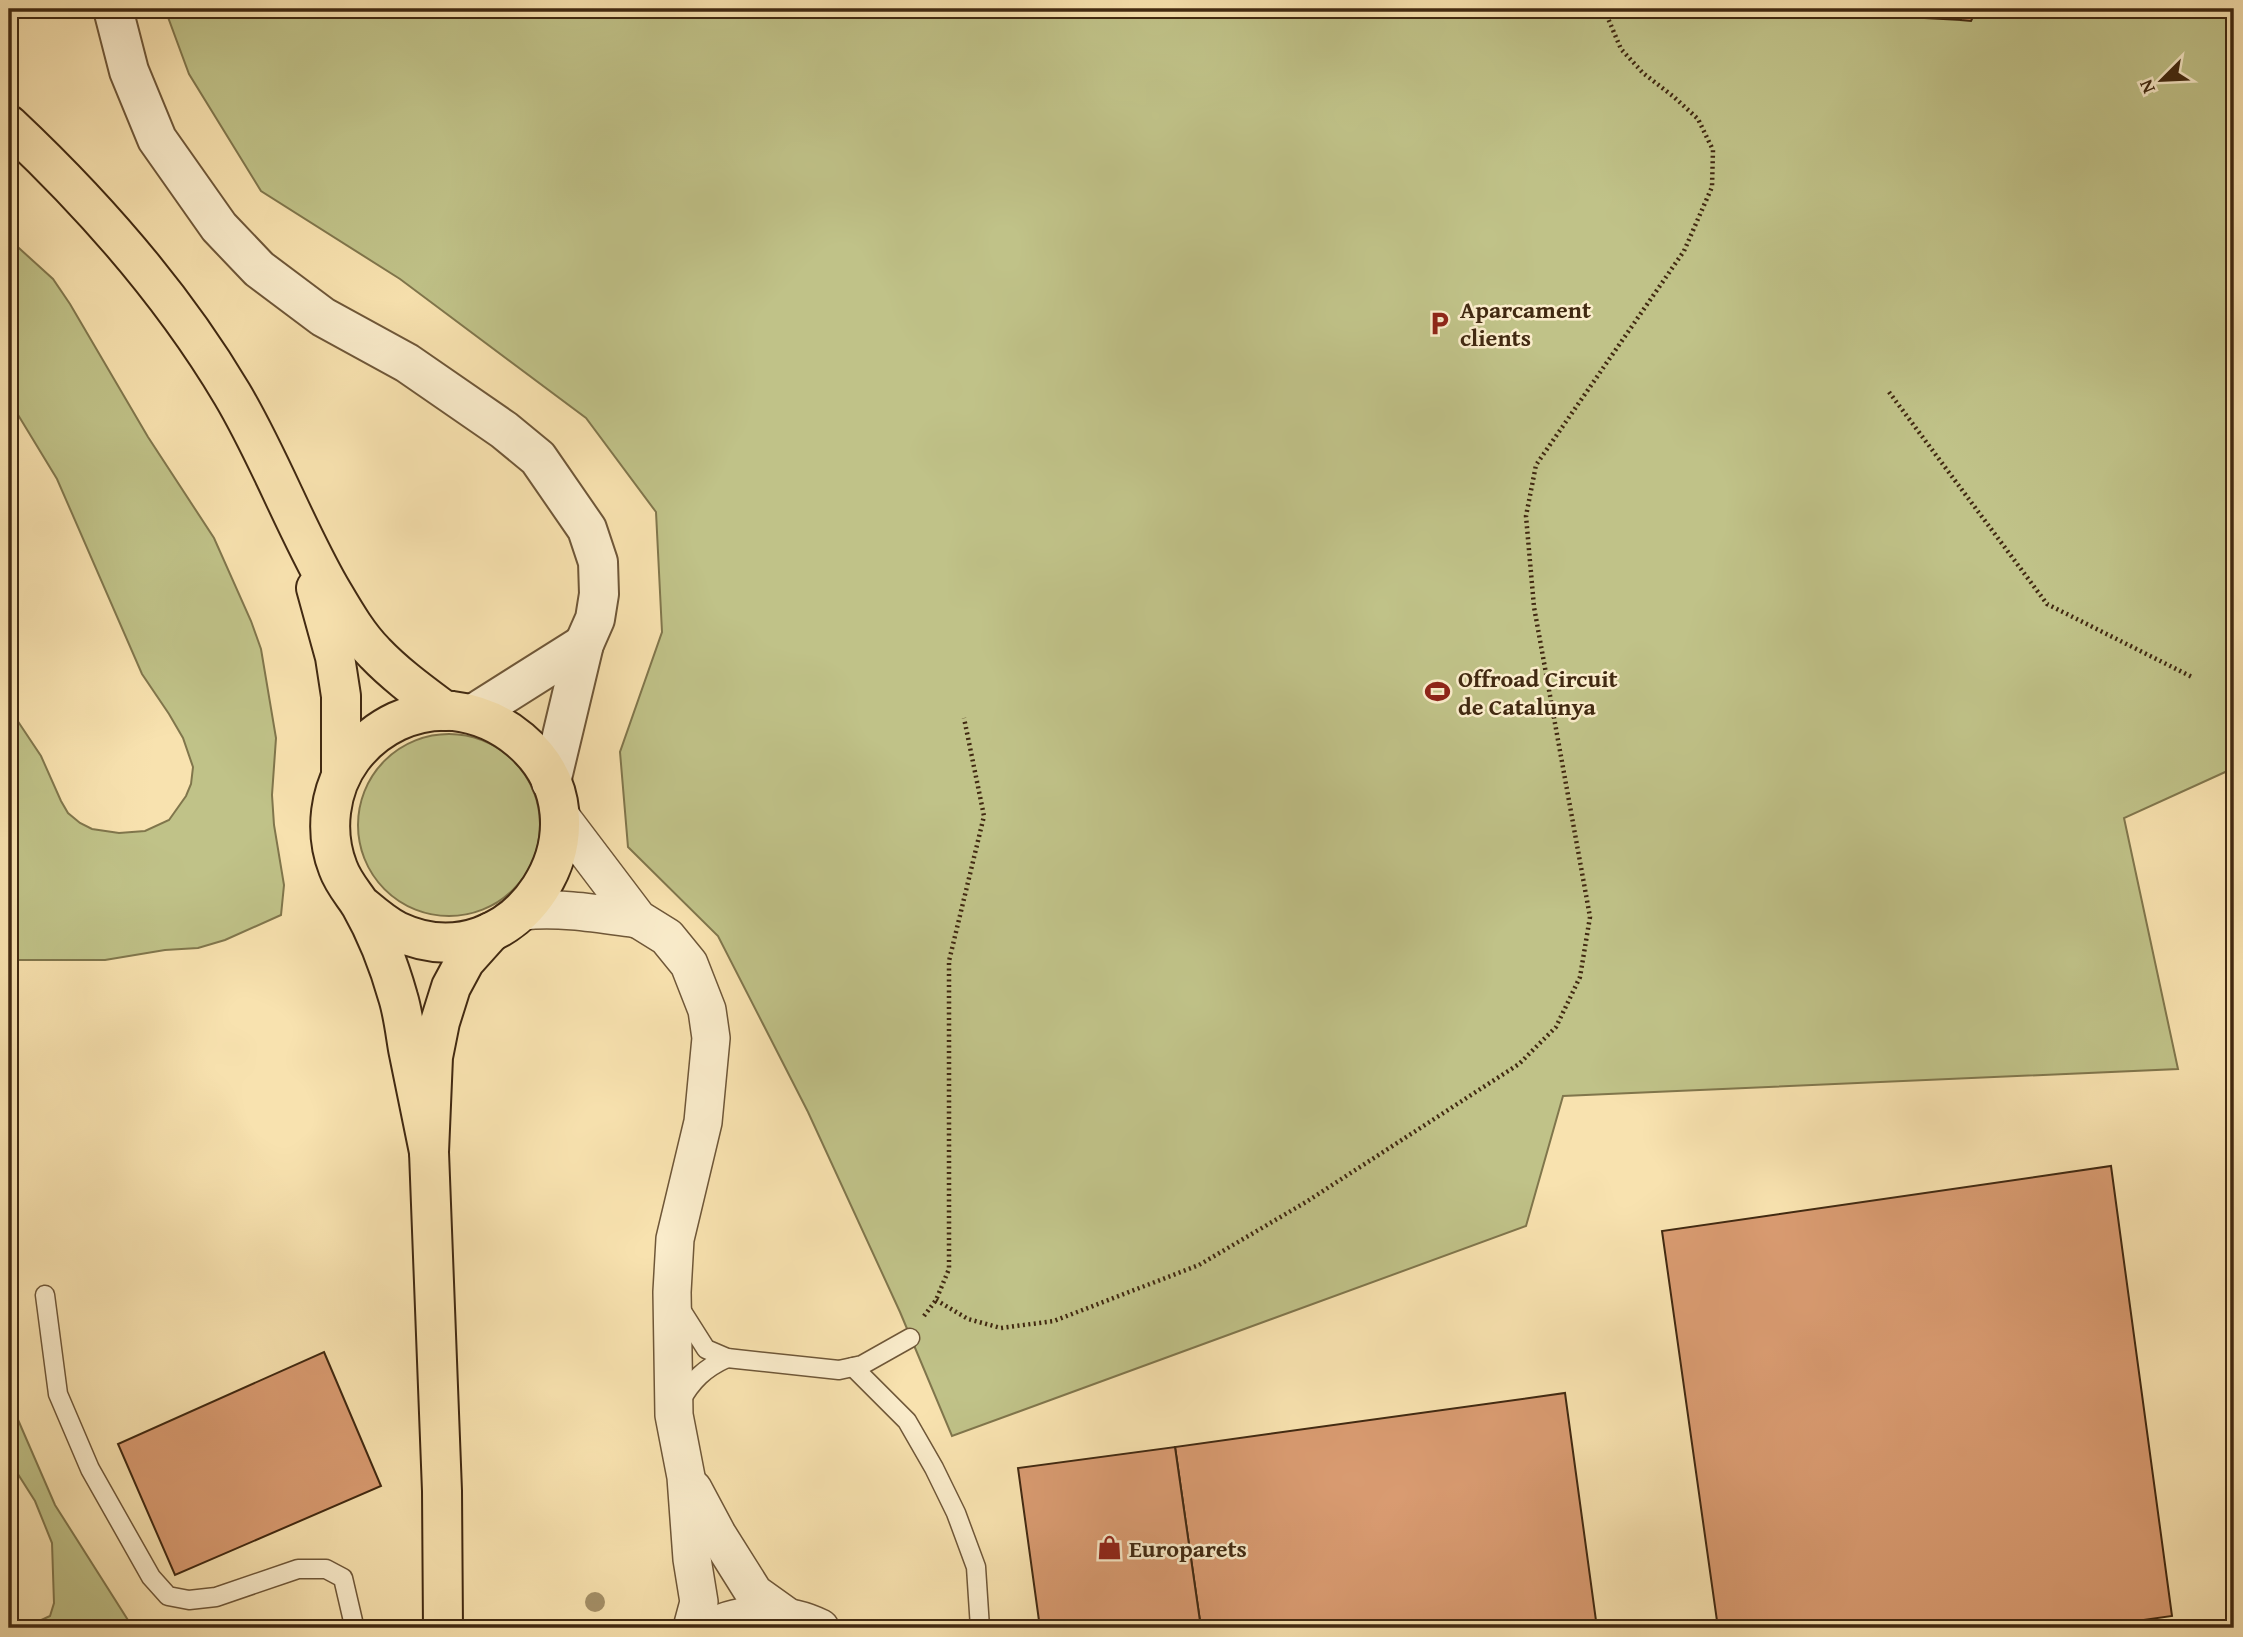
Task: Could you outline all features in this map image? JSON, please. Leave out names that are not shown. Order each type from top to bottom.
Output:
[{"type":"highway","points":[[9,125],[64,177],[116,235],[189,327],[233,395],[305,546],[342,609],[373,652],[410,684],[459,712],[493,722],[511,732],[528,746],[541,763],[555,799],[559,842],[552,868],[540,891],[523,911],[482,940],[461,969],[440,1022],[433,1057],[429,1152],[442,1463],[443,1628]]},
{"type":"highway","points":[[305,546],[335,657],[341,696],[341,775],[330,812],[331,841],[338,870],[359,903],[386,961],[399,998],[429,1152]]},
{"type":"highway","points":[[341,775],[363,745],[392,723],[409,716],[459,712]]},
{"type":"highway","points":[[359,903],[377,919],[398,931],[421,939],[456,940],[491,932]]},
{"type":"street","points":[[113,9],[129,71],[157,139],[219,227],[259,269],[323,317],[407,363],[504,430],[538,458],[587,529],[598,562],[599,594],[595,618],[584,643],[555,799],[638,919],[667,937],[689,964],[707,1010],[710,1038],[703,1122],[675,1239],[672,1292],[674,1415],[686,1477],[692,1559],[699,1602],[692,1628]]},
{"type":"street","points":[[459,712],[584,643]]},
{"type":"street","points":[[523,911],[582,912],[638,919]]},
{"type":"street","points":[[686,1477],[716,1534],[754,1593],[805,1623]]},
{"type":"street","points":[[711,1628],[754,1615],[805,1623]]},
{"type":"lane","points":[[672,1292],[689,1325],[706,1349],[727,1358],[839,1370],[862,1365],[910,1338]]},
{"type":"lane","points":[[44,1295],[58,1394],[90,1469],[151,1577],[168,1596],[190,1601],[216,1597],[298,1569],[326,1569],[343,1578],[354,1621],[352,1628]]},
{"type":"lane","points":[[674,1415],[690,1384],[708,1366],[727,1358]]},
{"type":"lane","points":[[853,1367],[907,1421],[956,1513],[976,1567],[980,1628]]},
{"type":"path","points":[[964,718],[984,816],[949,961],[949,1269],[936,1300],[968,1319],[1001,1328],[1054,1321],[1199,1265],[1306,1202],[1519,1064],[1556,1027],[1580,977],[1590,918],[1534,607],[1525,516],[1536,466],[1684,251],[1712,187],[1713,150],[1698,119],[1643,73],[1621,49],[1604,9]]},
{"type":"path","points":[[1889,392],[2048,604],[2192,677]]},
{"type":"green space","name":"Offroad Circuit de Catalunya","points":[[165,9],[2234,9],[2234,768],[2124,818],[2178,1069],[1563,1096],[1526,1226],[952,1436],[900,1312],[808,1112],[718,936],[628,847],[620,752],[662,632],[656,512],[586,418],[400,279],[261,191],[189,74]]},
{"type":"green space","points":[[9,239],[53,279],[70,304],[148,437],[214,538],[251,621],[261,649],[276,738],[272,795],[284,885],[281,915],[225,940],[198,948],[165,950],[105,960],[17,960],[9,982],[9,708],[41,756],[68,813],[92,829],[119,833],[145,831],[169,820],[186,796],[193,767],[183,738],[142,674],[57,479],[9,400]]},
{"type":"green space","points":[[449,734],[467,735],[484,741],[514,760],[533,790],[539,807],[539,843],[533,860],[514,890],[484,909],[467,915],[449,916],[431,915],[414,909],[384,890],[365,860],[359,843],[358,825],[359,807],[365,790],[384,760],[414,741],[431,735]]},
{"type":"green space","points":[[9,1399],[55,1505],[133,1628],[24,1628],[50,1616],[54,1603],[52,1543],[35,1501],[9,1460]]},
{"type":"building","points":[[1850,9],[1962,9],[1961,20],[1850,14]]},
{"type":"building","points":[[1962,9],[1977,9],[1971,21],[1961,20]]},
{"type":"building","points":[[2111,1166],[2172,1616],[2087,1628],[1718,1628],[1662,1231]]},
{"type":"building","points":[[324,1352],[381,1486],[175,1575],[118,1444]]},
{"type":"building","points":[[1565,1393],[1597,1628],[1201,1628],[1175,1447]]},
{"type":"building","name":"Europarets","points":[[1175,1447],[1201,1628],[1040,1628],[1018,1468]]},
{"type":"place","name":"Aparcament clients","points":[[1440,323]]},
{"type":"place","name":"Offroad Circuit de Catalunya","points":[[1438,692]]},
{"type":"place","name":"Europarets","points":[[1109,1548]]}]
